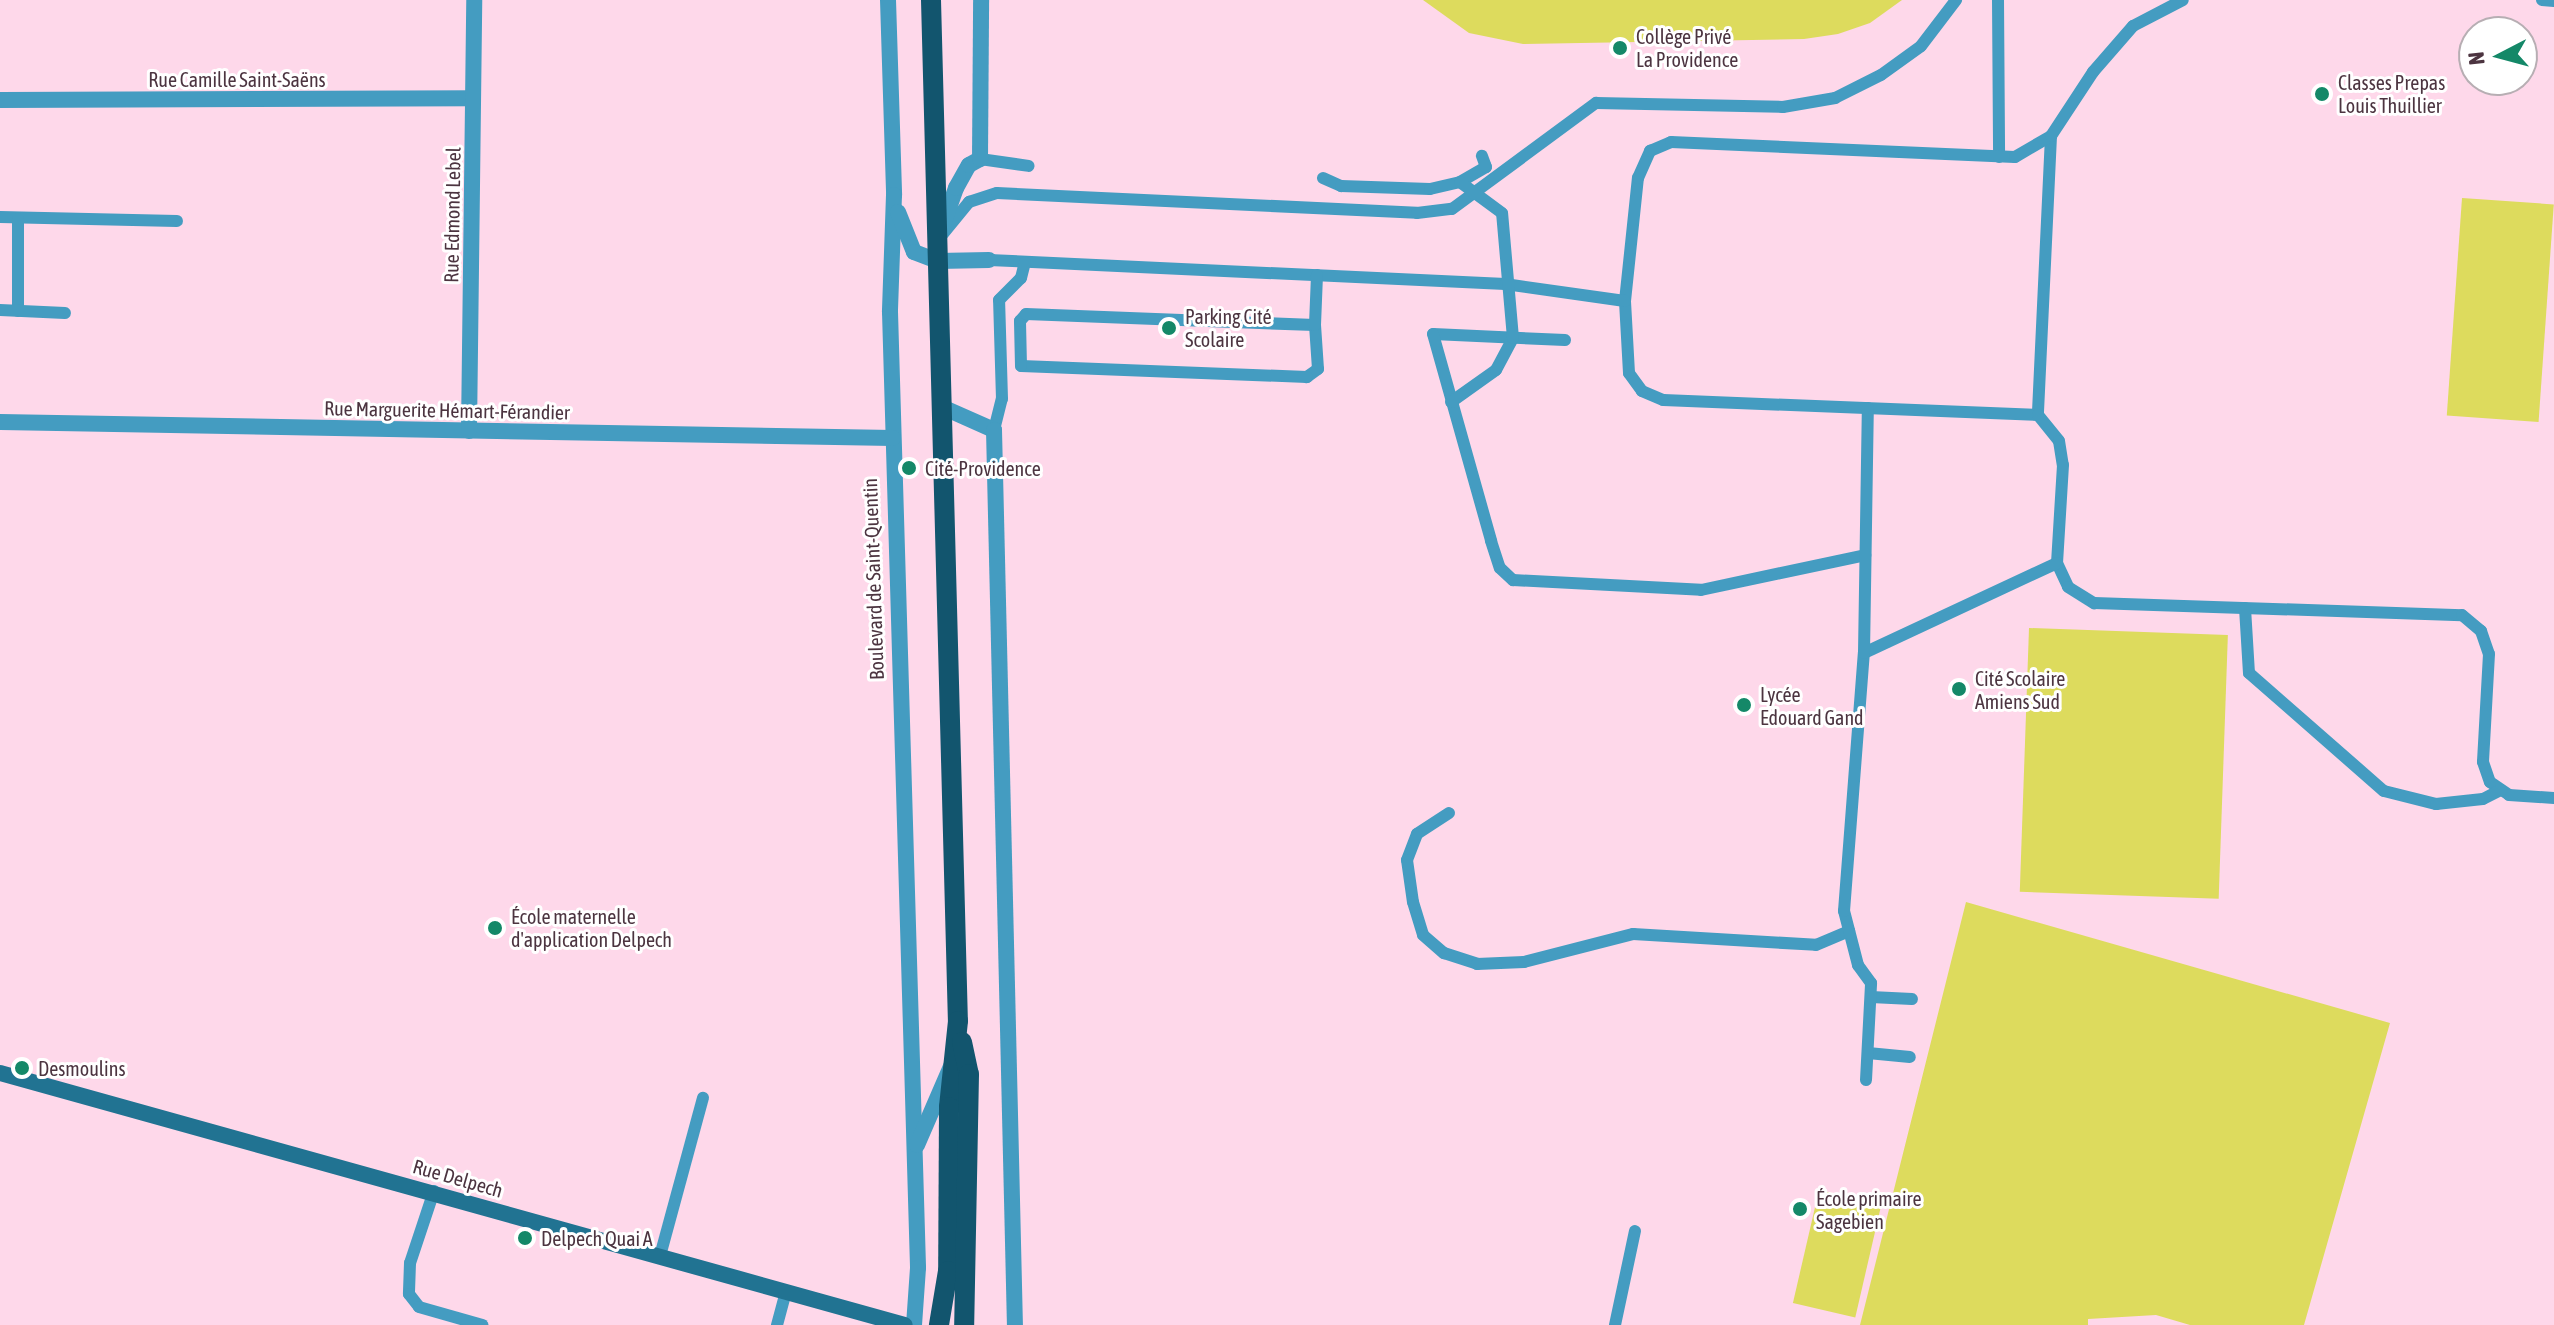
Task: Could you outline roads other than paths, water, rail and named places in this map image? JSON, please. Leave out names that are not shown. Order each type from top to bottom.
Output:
[{"type":"main road","name":"Boulevard de Saint-Quentin","points":[[931,0],[958,1021],[954,1058],[948,1271],[939,1325]]},
{"type":"main road","name":"Boulevard de Saint-Quentin","points":[[958,1021],[969,1074],[964,1325]]},
{"type":"street","name":"Rue Edmond Lebel","points":[[469,431],[474,0]]},
{"type":"street","name":"Boulevard de Saint-Quentin","points":[[888,0],[894,195],[889,250],[893,438],[918,1268],[914,1325]]},
{"type":"street","points":[[980,159],[981,0]]},
{"type":"street","name":"Rue Camille Saint-Saëns","points":[[0,100],[473,98]]},
{"type":"street","name":"Boulevard de Saint-Quentin","points":[[938,251],[956,188],[969,165],[980,159]]},
{"type":"street","points":[[894,195],[903,235],[914,252],[938,251],[989,260]]},
{"type":"street","points":[[942,407],[994,430],[1015,1325]]},
{"type":"street","name":"Rue Marguerite Hémart-Férandier","points":[[0,422],[893,438]]},
{"type":"street","name":"Boulevard de Saint-Quentin","points":[[913,1156],[933,1098],[954,1058]]},
{"type":"street","name":"Rue Delpech","points":[[0,1073],[434,1191],[905,1325]]},
{"type":"lane","points":[[938,251],[969,202],[997,193],[1417,213],[1452,209],[1479,194],[1576,113],[1596,103],[1783,107],[1835,98],[1881,75],[1921,46],[1956,0]]},
{"type":"lane","points":[[1998,0],[1999,157]]},
{"type":"lane","points":[[2038,415],[1663,400],[1642,391],[1629,373],[1625,301],[1638,178],[1650,151],[1671,142],[2015,157],[2051,136],[2093,72],[2133,26],[2183,0]]},
{"type":"lane","points":[[2542,0],[2554,1]]},
{"type":"lane","points":[[2051,136],[2038,415],[2059,441],[2063,465],[2057,563],[2068,587],[2094,603],[2462,615],[2481,631],[2489,654],[2483,762],[2490,782],[2501,790],[2554,798]]},
{"type":"lane","points":[[1323,178],[1341,186],[1430,189],[1460,182],[1486,167],[1482,156]]},
{"type":"lane","points":[[980,159],[995,165],[1029,166]]},
{"type":"lane","points":[[1451,402],[1496,370],[1513,338],[1505,284],[1508,238],[1502,213],[1460,182]]},
{"type":"lane","points":[[0,217],[177,221]]},
{"type":"lane","points":[[18,219],[18,311]]},
{"type":"lane","points":[[989,260],[1505,284],[1625,301]]},
{"type":"lane","points":[[994,430],[1002,399],[999,300],[1021,278],[1025,262]]},
{"type":"lane","points":[[1315,325],[1026,314],[1020,321],[1021,366],[1315,375],[1317,275]]},
{"type":"lane","points":[[0,310],[65,313]]},
{"type":"lane","points":[[1565,340],[1433,334],[1500,568],[1513,580],[1701,590],[1865,555]]},
{"type":"lane","points":[[1866,1080],[1871,983],[1858,965],[1844,911],[1864,653],[1868,408]]},
{"type":"lane","points":[[1864,653],[2057,563]]},
{"type":"lane","points":[[2245,608],[2249,673],[2384,791],[2436,804],[2483,799],[2501,790]]},
{"type":"lane","points":[[1449,813],[1417,834],[1407,860],[1413,902],[1423,935],[1444,953],[1477,964],[1524,962],[1633,934],[1816,945],[1849,931]]},
{"type":"lane","points":[[1871,997],[1912,999]]},
{"type":"lane","points":[[1868,1053],[1910,1057]]},
{"type":"lane","points":[[660,1256],[703,1098]]},
{"type":"lane","points":[[434,1191],[410,1263],[409,1294],[419,1307],[482,1325]]},
{"type":"lane","points":[[1615,1325],[1635,1231]]},
{"type":"lane","points":[[777,1325],[786,1291]]},
{"type":"place","name":"Collège Privé La Providence","points":[[1620,48]]},
{"type":"place","name":"Classes Prepas Louis Thuillier","points":[[2322,94]]},
{"type":"place","name":"Parking Cité Scolaire","points":[[1169,328]]},
{"type":"place","name":"Cité-Providence","points":[[909,468]]},
{"type":"place","name":"Cité Scolaire Amiens Sud","points":[[1959,689]]},
{"type":"place","name":"Lycée Edouard Gand","points":[[1744,705]]},
{"type":"place","name":"École maternelle d'application Delpech","points":[[495,928]]},
{"type":"place","name":"Desmoulins","points":[[22,1068]]},
{"type":"place","name":"École primaire Sagebien","points":[[1800,1209]]},
{"type":"place","name":"Delpech Quai A","points":[[525,1238]]}]
